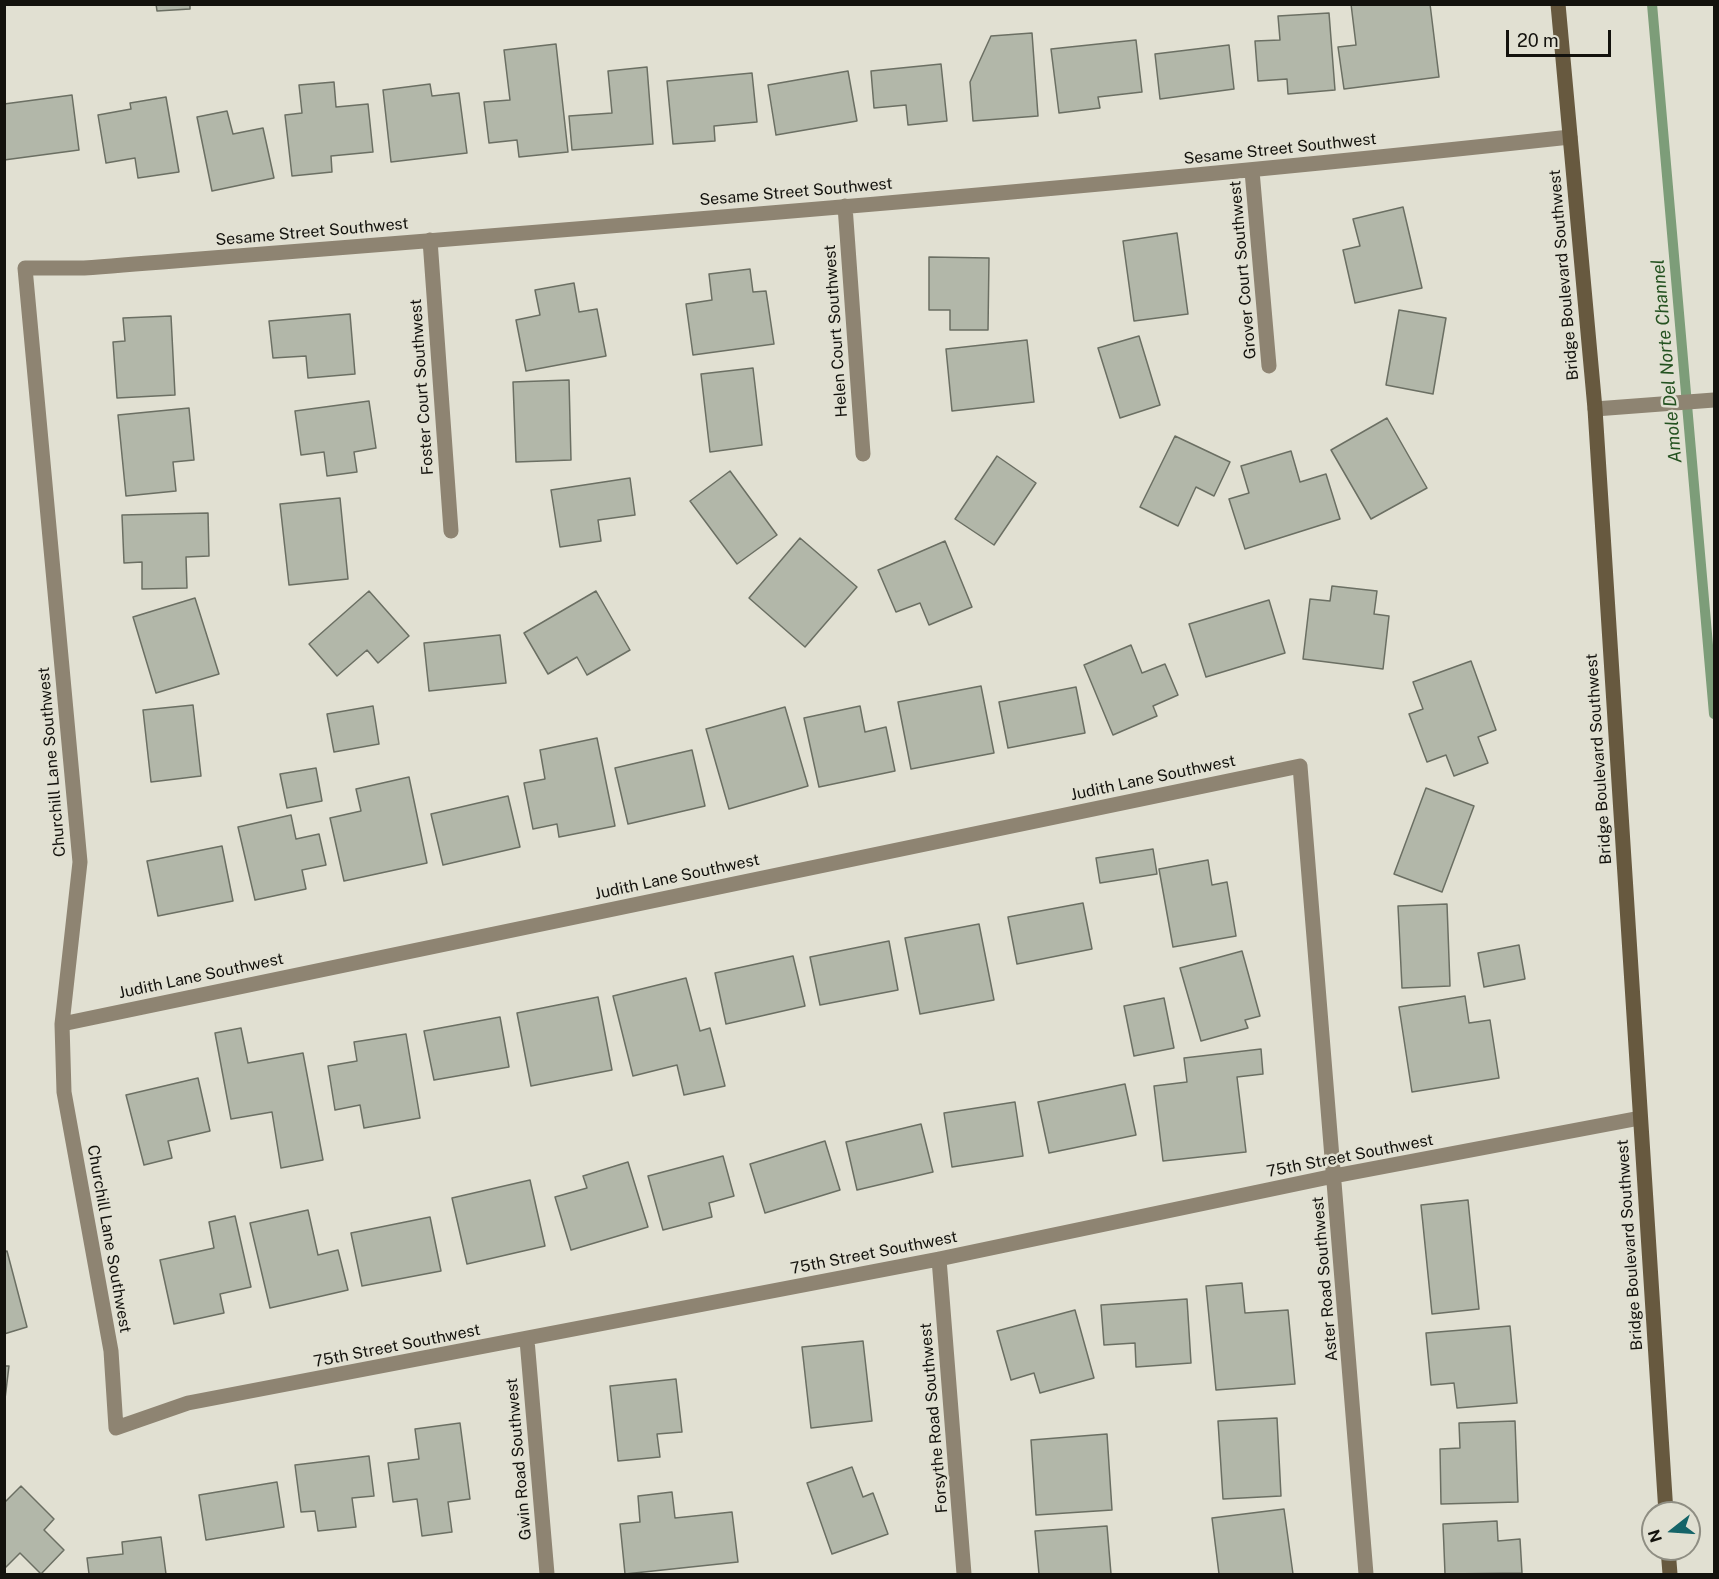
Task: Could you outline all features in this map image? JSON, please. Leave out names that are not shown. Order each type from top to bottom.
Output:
[{"type":"street","name":"Bridge Boulevard Southwest","points":[[1558,4],[1595,409],[1665,1501]]},
{"type":"street","name":"Sesame Street Southwest","points":[[25,268],[84,268],[845,206],[1252,171],[1570,137]]},
{"type":"street","name":"Grover Court Southwest","points":[[1252,171],[1269,366]]},
{"type":"street","name":"Helen Court Southwest","points":[[845,206],[863,454]]},
{"type":"street","name":"Foster Court Southwest","points":[[430,240],[451,531]]},
{"type":"street","name":"Churchill Lane Southwest","points":[[25,268],[80,862],[62,1024],[64,1092],[111,1351],[116,1428]]},
{"type":"street","points":[[1595,409],[1714,400]]},
{"type":"street","name":"Judith Lane Southwest","points":[[62,1024],[1300,766]]},
{"type":"street","name":"Aster Road Southwest","points":[[1300,766],[1366,1575]]},
{"type":"street","name":"75th Street Southwest","points":[[116,1428],[188,1404],[939,1259],[1334,1176],[1640,1118]]},
{"type":"street","name":"Forsythe Road Southwest","points":[[939,1259],[964,1575]]},
{"type":"street","name":"Gwin Road Southwest","points":[[527,1340],[547,1575]]},
{"type":"building","points":[[156,4],[190,4],[190,9],[157,11]]},
{"type":"building","points":[[1351,4],[1430,4],[1439,77],[1344,89],[1338,47],[1356,45]]},
{"type":"building","points":[[1329,13],[1335,90],[1288,94],[1287,79],[1258,81],[1255,41],[1280,40],[1278,16]]},
{"type":"building","points":[[1032,33],[1038,116],[973,121],[970,82],[991,36]]},
{"type":"building","points":[[1136,40],[1142,92],[1098,97],[1100,108],[1059,113],[1051,49]]},
{"type":"building","points":[[556,44],[568,152],[519,157],[517,140],[489,143],[484,102],[510,100],[504,50]]},
{"type":"building","points":[[1229,45],[1234,89],[1160,99],[1155,54]]},
{"type":"building","points":[[941,64],[947,121],[908,125],[906,105],[874,108],[871,71]]},
{"type":"building","points":[[647,67],[653,144],[572,150],[569,116],[612,113],[608,71]]},
{"type":"building","points":[[848,71],[857,121],[776,135],[768,85]]},
{"type":"building","points":[[752,73],[757,122],[714,126],[715,141],[673,144],[667,81]]},
{"type":"building","points":[[334,82],[336,107],[368,104],[373,152],[331,156],[332,172],[292,176],[285,115],[302,113],[299,85]]},
{"type":"building","points":[[430,84],[432,96],[459,93],[467,153],[391,162],[383,90]]},
{"type":"building","points":[[72,95],[79,150],[4,160],[4,104]]},
{"type":"building","points":[[166,97],[179,172],[138,178],[135,158],[106,163],[98,115],[131,109],[130,103]]},
{"type":"building","points":[[227,111],[233,134],[263,128],[274,178],[212,191],[197,117]]},
{"type":"building","points":[[1403,207],[1422,288],[1355,303],[1343,250],[1360,246],[1353,219]]},
{"type":"building","points":[[1177,233],[1188,314],[1134,321],[1123,241]]},
{"type":"building","points":[[929,257],[989,258],[988,330],[950,330],[950,310],[929,310]]},
{"type":"building","points":[[750,269],[753,292],[766,291],[774,344],[693,355],[686,304],[712,300],[709,274]]},
{"type":"building","points":[[574,283],[579,312],[597,309],[606,356],[526,371],[516,320],[540,315],[535,290]]},
{"type":"building","points":[[1399,310],[1446,318],[1433,394],[1386,385]]},
{"type":"building","points":[[350,314],[355,374],[308,378],[306,356],[273,358],[269,321]]},
{"type":"building","points":[[171,316],[175,395],[117,398],[113,342],[125,341],[123,318]]},
{"type":"building","points":[[1139,336],[1160,405],[1120,418],[1098,348]]},
{"type":"building","points":[[1027,340],[1034,402],[952,411],[946,349]]},
{"type":"building","points":[[753,368],[762,445],[710,452],[701,374]]},
{"type":"building","points":[[569,380],[571,460],[516,462],[513,382]]},
{"type":"building","points":[[369,401],[376,448],[354,452],[357,472],[327,476],[324,452],[301,455],[295,411]]},
{"type":"building","points":[[189,408],[194,460],[173,462],[176,491],[126,496],[118,415]]},
{"type":"building","points":[[1387,418],[1427,488],[1371,519],[1331,450]]},
{"type":"building","points":[[1175,436],[1230,462],[1214,496],[1196,487],[1178,526],[1140,507]]},
{"type":"building","points":[[1291,451],[1300,482],[1326,474],[1340,519],[1245,549],[1229,499],[1249,493],[1241,466]]},
{"type":"building","points":[[997,456],[1036,483],[994,545],[955,519]]},
{"type":"building","points":[[730,471],[777,535],[737,564],[690,501]]},
{"type":"building","points":[[630,478],[635,515],[598,520],[601,541],[560,547],[551,490]]},
{"type":"building","points":[[340,498],[348,579],[289,585],[280,504]]},
{"type":"building","points":[[208,513],[209,556],[186,557],[187,588],[142,589],[142,562],[124,563],[122,515]]},
{"type":"building","points":[[800,538],[857,587],[805,647],[749,598]]},
{"type":"building","points":[[945,541],[972,607],[929,625],[920,603],[896,612],[878,570]]},
{"type":"building","points":[[1332,586],[1377,591],[1374,614],[1389,616],[1383,669],[1303,659],[1310,599],[1330,601]]},
{"type":"building","points":[[369,591],[409,636],[378,663],[367,650],[337,676],[309,644]]},
{"type":"building","points":[[596,591],[630,650],[587,675],[577,657],[548,674],[524,633]]},
{"type":"building","points":[[195,598],[219,674],[156,693],[133,617]]},
{"type":"building","points":[[1269,600],[1285,653],[1206,677],[1189,624]]},
{"type":"building","points":[[500,635],[506,683],[429,691],[424,643]]},
{"type":"building","points":[[1131,645],[1142,673],[1165,664],[1178,695],[1153,706],[1157,716],[1113,735],[1084,665]]},
{"type":"building","points":[[1471,661],[1496,730],[1478,737],[1488,763],[1454,776],[1446,755],[1427,762],[1409,714],[1423,709],[1413,682]]},
{"type":"building","points":[[981,686],[994,753],[911,769],[898,702]]},
{"type":"building","points":[[1076,687],[1085,733],[1008,748],[999,702]]},
{"type":"building","points":[[193,705],[201,776],[151,782],[143,710]]},
{"type":"building","points":[[373,706],[379,744],[334,752],[327,714]]},
{"type":"building","points":[[860,706],[865,732],[886,727],[895,771],[819,787],[804,718]]},
{"type":"building","points":[[785,707],[808,786],[729,809],[706,729]]},
{"type":"building","points":[[597,738],[615,826],[559,837],[557,824],[533,829],[524,783],[545,779],[540,750]]},
{"type":"building","points":[[692,750],[705,806],[628,824],[615,768]]},
{"type":"building","points":[[316,768],[322,801],[287,808],[280,774]]},
{"type":"building","points":[[409,777],[427,863],[344,881],[330,818],[361,811],[356,789]]},
{"type":"building","points":[[1426,788],[1474,806],[1442,892],[1394,874]]},
{"type":"building","points":[[508,796],[520,847],[443,865],[431,814]]},
{"type":"building","points":[[291,815],[296,839],[319,834],[326,865],[302,870],[306,889],[255,900],[238,827]]},
{"type":"building","points":[[222,846],[233,901],[158,916],[147,861]]},
{"type":"building","points":[[1153,849],[1157,874],[1100,883],[1096,858]]},
{"type":"building","points":[[1208,860],[1212,885],[1227,882],[1236,936],[1173,947],[1159,869]]},
{"type":"building","points":[[1083,903],[1092,949],[1017,964],[1008,917]]},
{"type":"building","points":[[1447,904],[1450,986],[1402,988],[1398,906]]},
{"type":"building","points":[[979,924],[994,1000],[920,1014],[905,938]]},
{"type":"building","points":[[889,941],[898,990],[820,1005],[810,957]]},
{"type":"building","points":[[1519,945],[1525,979],[1484,987],[1478,953]]},
{"type":"building","points":[[1242,951],[1260,1016],[1245,1020],[1248,1028],[1201,1041],[1180,968]]},
{"type":"building","points":[[793,956],[805,1006],[726,1024],[715,973]]},
{"type":"building","points":[[686,978],[700,1031],[710,1028],[725,1086],[684,1095],[677,1065],[633,1076],[613,996]]},
{"type":"building","points":[[1465,996],[1469,1023],[1490,1020],[1499,1078],[1412,1092],[1399,1007]]},
{"type":"building","points":[[598,997],[612,1070],[531,1086],[517,1013]]},
{"type":"building","points":[[1164,998],[1174,1048],[1134,1056],[1124,1006]]},
{"type":"building","points":[[500,1017],[509,1067],[434,1080],[424,1031]]},
{"type":"building","points":[[241,1028],[248,1063],[303,1053],[323,1160],[281,1168],[272,1112],[231,1119],[215,1033]]},
{"type":"building","points":[[406,1034],[420,1118],[364,1128],[360,1105],[335,1110],[328,1066],[357,1061],[354,1042]]},
{"type":"building","points":[[1261,1049],[1263,1074],[1237,1077],[1246,1152],[1163,1161],[1154,1086],[1187,1082],[1184,1058]]},
{"type":"building","points":[[198,1078],[210,1131],[168,1141],[172,1158],[144,1165],[126,1095]]},
{"type":"building","points":[[1125,1084],[1136,1135],[1049,1153],[1038,1102]]},
{"type":"building","points":[[1015,1102],[1023,1156],[952,1167],[944,1113]]},
{"type":"building","points":[[921,1124],[933,1172],[857,1190],[846,1142]]},
{"type":"building","points":[[825,1141],[840,1190],[765,1213],[750,1164]]},
{"type":"building","points":[[723,1156],[734,1196],[709,1203],[712,1217],[663,1230],[648,1176]]},
{"type":"building","points":[[628,1162],[648,1227],[571,1250],[555,1197],[587,1188],[583,1176]]},
{"type":"building","points":[[530,1180],[545,1246],[467,1264],[452,1198]]},
{"type":"building","points":[[1468,1200],[1479,1309],[1432,1314],[1421,1205]]},
{"type":"building","points":[[308,1210],[318,1255],[338,1250],[348,1290],[270,1308],[250,1223]]},
{"type":"building","points":[[235,1216],[251,1287],[220,1294],[224,1313],[174,1324],[160,1260],[214,1248],[209,1222]]},
{"type":"building","points":[[430,1217],[441,1271],[362,1286],[351,1233]]},
{"type":"building","points":[[7,1251],[27,1327],[4,1334],[4,1252]]},
{"type":"building","points":[[1242,1283],[1245,1313],[1288,1310],[1295,1384],[1216,1390],[1206,1286]]},
{"type":"building","points":[[1187,1299],[1191,1363],[1136,1367],[1135,1343],[1104,1345],[1101,1305]]},
{"type":"building","points":[[1075,1310],[1094,1378],[1040,1393],[1034,1373],[1011,1380],[997,1331]]},
{"type":"building","points":[[1510,1326],[1517,1403],[1457,1408],[1454,1383],[1431,1385],[1426,1333]]},
{"type":"building","points":[[863,1341],[872,1421],[811,1428],[802,1347]]},
{"type":"building","points":[[4,1366],[9,1366],[4,1407]]},
{"type":"building","points":[[676,1379],[682,1432],[657,1434],[660,1457],[618,1461],[610,1386]]},
{"type":"building","points":[[1277,1418],[1281,1496],[1223,1499],[1218,1421]]},
{"type":"building","points":[[1515,1421],[1518,1502],[1441,1504],[1440,1449],[1460,1448],[1459,1423]]},
{"type":"building","points":[[460,1423],[470,1499],[448,1502],[452,1532],[422,1536],[417,1499],[393,1502],[388,1463],[419,1459],[415,1429]]},
{"type":"building","points":[[1107,1434],[1112,1510],[1036,1515],[1031,1440]]},
{"type":"building","points":[[369,1456],[374,1496],[352,1498],[356,1527],[318,1531],[315,1511],[301,1512],[295,1465]]},
{"type":"building","points":[[852,1467],[863,1497],[873,1493],[888,1534],[832,1554],[807,1483]]},
{"type":"building","points":[[277,1482],[284,1527],[206,1540],[199,1495]]},
{"type":"building","points":[[21,1486],[54,1519],[44,1530],[64,1550],[41,1574],[20,1553],[4,1569],[4,1503]]},
{"type":"building","points":[[672,1492],[675,1518],[732,1512],[738,1562],[625,1574],[620,1524],[640,1522],[638,1496]]},
{"type":"building","points":[[1284,1509],[1293,1574],[1219,1574],[1212,1518]]},
{"type":"building","points":[[1497,1521],[1498,1541],[1520,1539],[1522,1573],[1445,1574],[1443,1524]]},
{"type":"building","points":[[1107,1526],[1111,1574],[1039,1574],[1035,1531]]},
{"type":"building","points":[[161,1537],[166,1574],[89,1574],[87,1558],[123,1554],[122,1542]]},
{"type":"waterway","name":"Amole Del Norte Channel","points":[[1652,4],[1714,714]]}]
